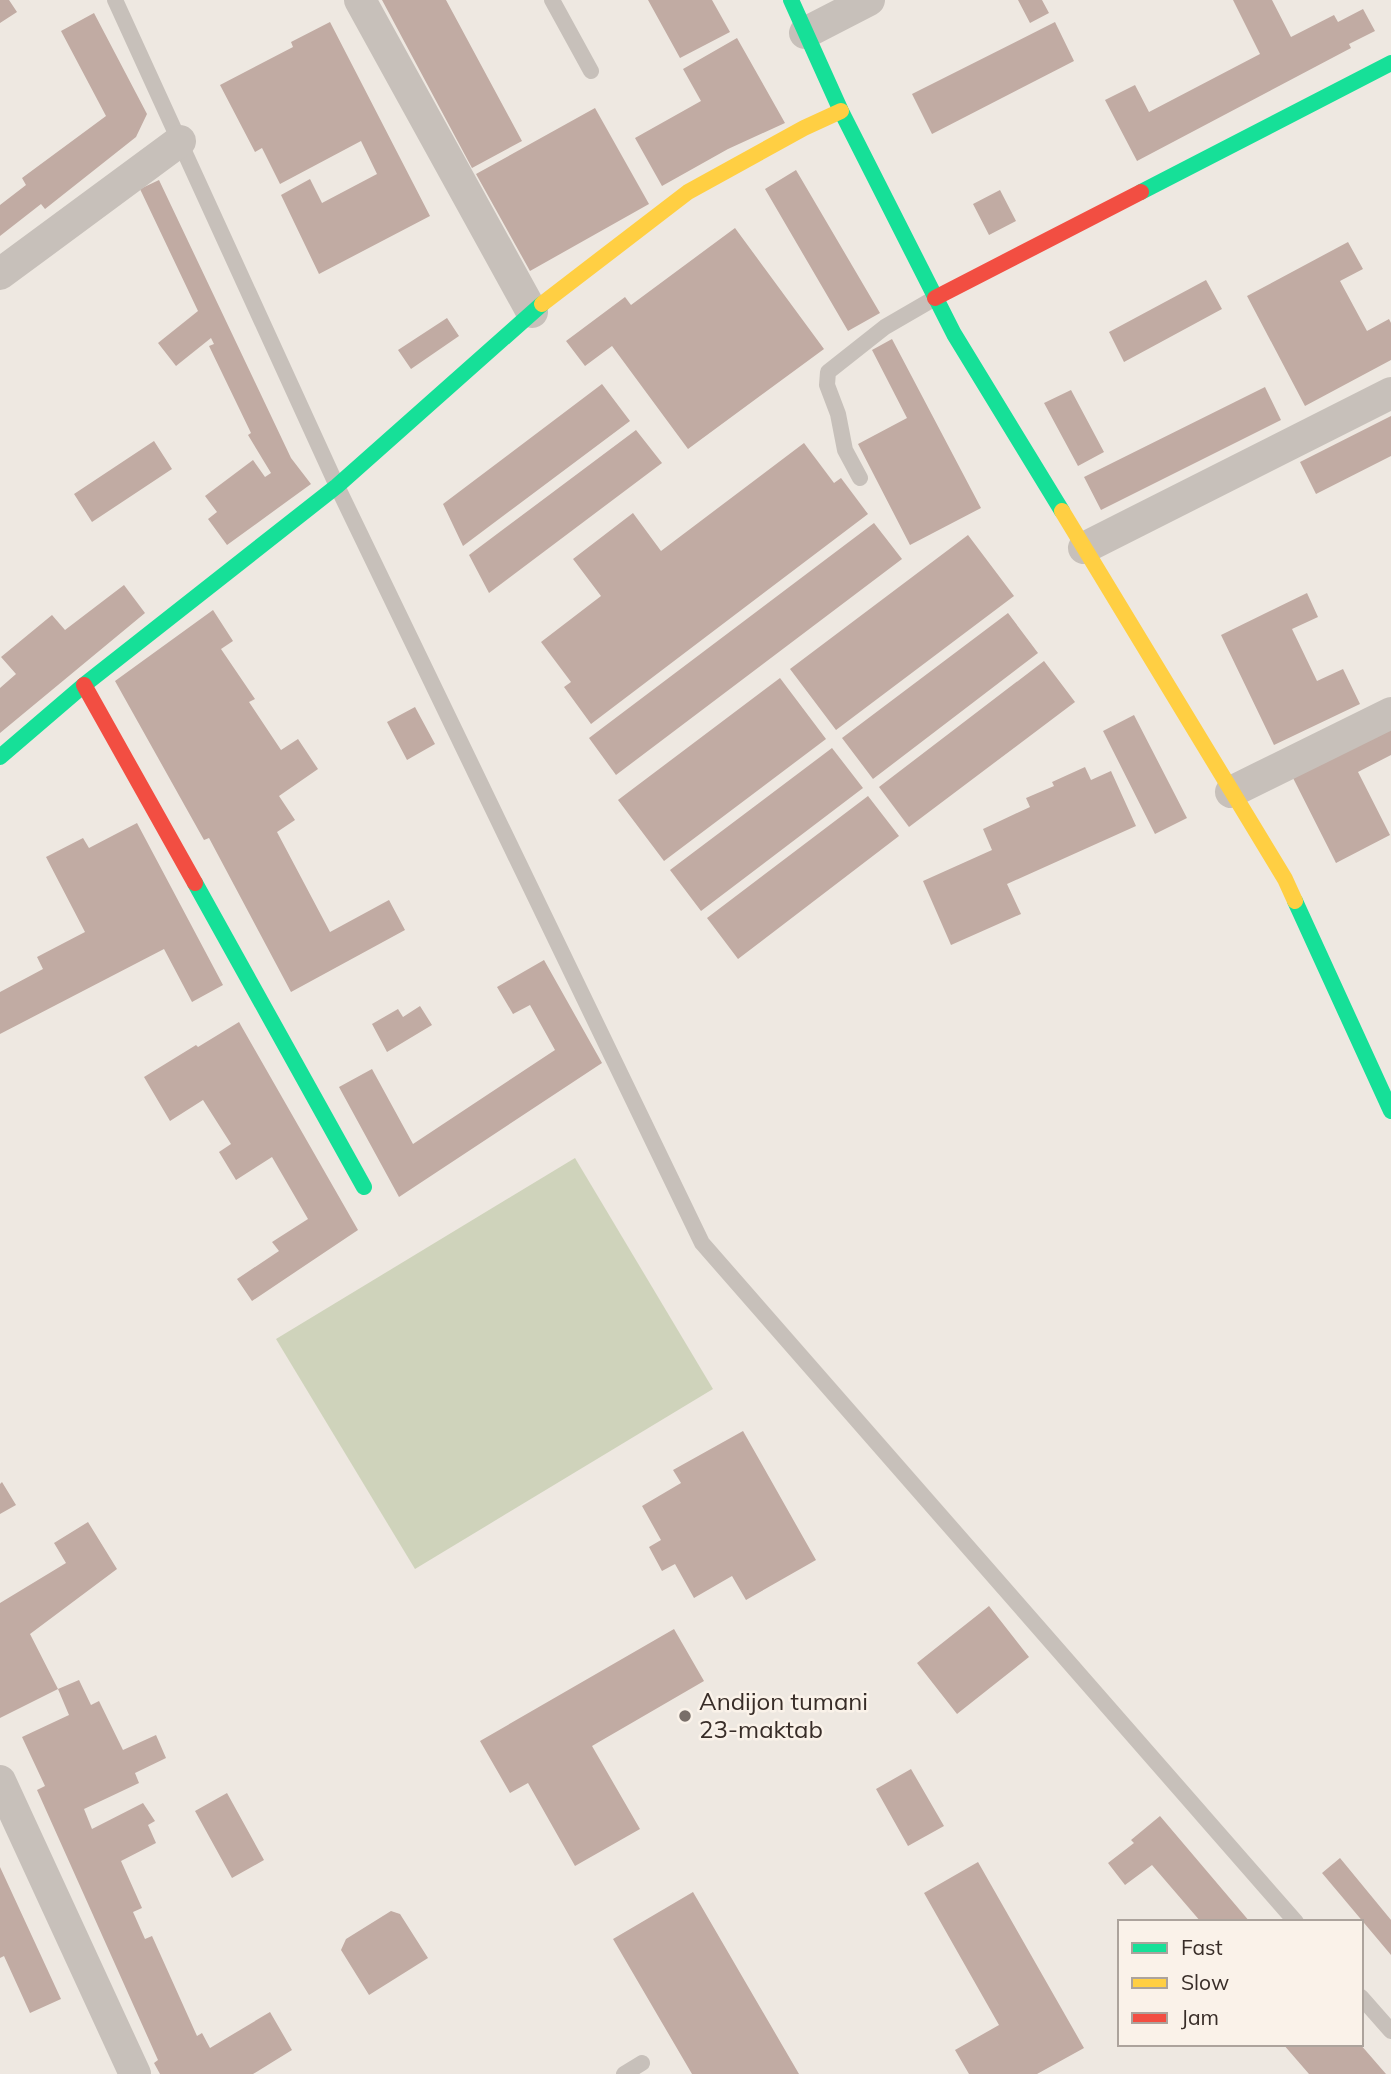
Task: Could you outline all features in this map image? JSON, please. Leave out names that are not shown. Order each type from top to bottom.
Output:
[{"type":"street","points":[[360,0],[532,312]]},
{"type":"street","points":[[791,0],[841,111],[954,334],[1285,880],[1384,1079],[1391,1111]]},
{"type":"street","points":[[805,33],[869,0]]},
{"type":"street","points":[[935,298],[1391,63]]},
{"type":"street","points":[[0,757],[84,685],[337,486],[532,312],[688,192],[804,128],[841,111]]},
{"type":"street","points":[[0,274],[180,141]]},
{"type":"street","points":[[1084,548],[1391,393]]},
{"type":"street","points":[[84,685],[364,1187]]},
{"type":"street","points":[[1231,792],[1391,713]]},
{"type":"street","points":[[0,1781],[135,2074]]},
{"type":"lane","points":[[116,0],[337,486],[702,1243],[1294,1920]]},
{"type":"lane","points":[[552,0],[591,71]]},
{"type":"lane","points":[[860,478],[845,450],[838,414],[827,385],[828,372],[885,327],[935,298]]},
{"type":"lane","points":[[1363,1999],[1391,2031]]},
{"type":"lane","points":[[624,2074],[642,2063]]},
{"type":"green space","points":[[575,1158],[713,1389],[415,1569],[276,1339]]},
{"type":"building","points":[[0,0],[9,0],[17,12],[0,23]]},
{"type":"building","points":[[382,0],[446,0],[522,141],[472,168]]},
{"type":"building","points":[[648,0],[712,0],[730,32],[680,58]]},
{"type":"building","points":[[1018,0],[1042,0],[1049,13],[1030,23]]},
{"type":"building","points":[[1233,0],[1272,0],[1291,37],[1334,15],[1338,22],[1363,9],[1375,31],[1349,44],[1351,48],[1137,161],[1105,100],[1135,85],[1149,112],[1260,54]]},
{"type":"building","points":[[94,13],[147,114],[136,137],[45,209],[41,204],[0,236],[0,205],[26,185],[22,178],[106,116],[61,31]]},
{"type":"building","points":[[330,22],[430,216],[319,274],[281,195],[310,179],[322,203],[377,174],[361,141],[280,184],[262,148],[255,152],[220,85],[293,47],[291,42]]},
{"type":"building","points":[[1055,22],[1074,61],[932,134],[912,94]]},
{"type":"building","points":[[737,38],[785,123],[728,149],[662,186],[635,138],[701,101],[683,69]]},
{"type":"building","points":[[595,108],[649,204],[530,271],[476,174]]},
{"type":"building","points":[[796,170],[880,313],[848,331],[765,189]]},
{"type":"building","points":[[159,180],[291,458],[311,484],[227,545],[208,519],[217,512],[205,496],[253,460],[265,477],[271,473],[248,435],[251,433],[209,346],[214,344],[211,338],[176,366],[158,343],[198,311],[140,189]]},
{"type":"building","points":[[1000,190],[1016,221],[989,235],[973,204]]},
{"type":"building","points":[[735,228],[824,349],[688,449],[612,346],[585,366],[566,341],[625,297],[631,305]]},
{"type":"building","points":[[1348,242],[1363,269],[1340,281],[1367,331],[1389,319],[1391,360],[1305,406],[1247,296]]},
{"type":"building","points":[[1206,280],[1222,309],[1124,362],[1109,332]]},
{"type":"building","points":[[447,318],[459,336],[411,369],[398,350]]},
{"type":"building","points":[[892,339],[981,508],[910,545],[858,444],[907,418],[872,350]]},
{"type":"building","points":[[602,384],[630,421],[463,546],[443,504]]},
{"type":"building","points":[[1265,387],[1281,420],[1101,510],[1084,477]]},
{"type":"building","points":[[1071,390],[1104,452],[1078,466],[1044,403]]},
{"type":"building","points":[[1391,416],[1391,456],[1316,494],[1300,462]]},
{"type":"building","points":[[636,430],[662,463],[489,593],[469,555]]},
{"type":"building","points":[[154,441],[172,469],[92,522],[74,494]]},
{"type":"building","points":[[804,443],[834,483],[841,478],[868,514],[591,724],[564,687],[571,682],[541,642],[601,596],[573,559],[633,513],[661,551]]},
{"type":"building","points":[[874,523],[902,559],[616,775],[589,738]]},
{"type":"building","points":[[968,535],[1014,596],[836,730],[790,669]]},
{"type":"building","points":[[124,585],[145,613],[0,733],[0,688],[16,674],[1,657],[52,615],[65,630]]},
{"type":"building","points":[[1307,593],[1318,617],[1292,629],[1317,681],[1343,669],[1360,704],[1274,745],[1221,635]]},
{"type":"building","points":[[213,610],[233,641],[221,649],[255,699],[249,702],[281,750],[298,739],[318,769],[279,796],[295,820],[277,832],[330,932],[389,900],[405,930],[291,992],[209,838],[204,840],[115,681]]},
{"type":"building","points":[[1008,613],[1038,653],[873,779],[842,738]]},
{"type":"building","points":[[1044,661],[1075,702],[909,827],[879,787]]},
{"type":"building","points":[[780,678],[826,739],[664,861],[618,800]]},
{"type":"building","points":[[415,707],[435,744],[407,760],[387,722]]},
{"type":"building","points":[[1134,715],[1187,818],[1155,834],[1103,731]]},
{"type":"building","points":[[1391,726],[1391,755],[1358,772],[1390,835],[1336,863],[1292,776]]},
{"type":"building","points":[[832,748],[863,788],[701,911],[670,870]]},
{"type":"building","points":[[1085,767],[1091,780],[1111,771],[1136,826],[1007,884],[1021,914],[951,945],[923,881],[992,850],[983,829],[1030,807],[1026,798],[1054,786],[1052,782]]},
{"type":"building","points":[[868,796],[899,836],[738,959],[707,918]]},
{"type":"building","points":[[137,823],[223,985],[192,1002],[164,949],[0,1034],[0,992],[43,969],[37,957],[85,932],[46,857],[83,838],[89,848]]},
{"type":"building","points":[[544,960],[602,1063],[399,1197],[339,1087],[372,1069],[413,1144],[555,1050],[530,1005],[513,1014],[497,987]]},
{"type":"building","points":[[420,1006],[432,1025],[387,1052],[372,1024],[398,1009],[403,1017]]},
{"type":"building","points":[[239,1022],[358,1230],[252,1301],[237,1279],[279,1251],[272,1242],[308,1219],[272,1157],[236,1180],[219,1152],[231,1144],[203,1100],[170,1121],[144,1077]]},
{"type":"building","points":[[743,1431],[816,1560],[746,1600],[732,1576],[694,1598],[675,1564],[662,1571],[649,1547],[661,1540],[642,1506],[681,1483],[673,1470]]},
{"type":"building","points":[[2,1482],[16,1505],[0,1514],[0,1484]]},
{"type":"building","points":[[88,1522],[117,1569],[30,1634],[58,1689],[0,1718],[0,1603],[66,1563],[54,1543]]},
{"type":"building","points":[[989,1606],[1029,1657],[957,1714],[917,1663]]},
{"type":"building","points":[[674,1629],[704,1681],[592,1746],[640,1829],[575,1866],[528,1783],[510,1793],[480,1741]]},
{"type":"building","points":[[79,1680],[91,1705],[99,1701],[123,1750],[156,1735],[166,1758],[135,1773],[139,1783],[84,1809],[92,1829],[143,1803],[155,1821],[148,1825],[156,1843],[121,1861],[142,1908],[133,1912],[145,1939],[152,1936],[197,2036],[202,2033],[210,2048],[270,2012],[292,2050],[253,2074],[160,2074],[154,2063],[158,2060],[37,1790],[45,1786],[22,1737],[69,1715],[58,1689]]},
{"type":"building","points":[[911,1769],[944,1826],[908,1846],[876,1789]]},
{"type":"building","points":[[227,1793],[264,1860],[232,1878],[195,1811]]},
{"type":"building","points":[[1160,1816],[1248,1920],[1199,1920],[1152,1865],[1125,1885],[1108,1863],[1134,1843],[1131,1840]]},
{"type":"building","points":[[1340,1858],[1391,1920],[1391,1955],[1363,1920],[1322,1873]]},
{"type":"building","points":[[978,1862],[1084,2048],[1037,2074],[969,2074],[955,2050],[999,2025],[924,1893]]},
{"type":"building","points":[[0,1867],[61,1999],[30,2013],[4,1956],[0,1958]]},
{"type":"building","points":[[693,1892],[799,2074],[692,2074],[613,1939]]},
{"type":"building","points":[[391,1911],[400,1914],[428,1958],[369,1995],[341,1950],[346,1939]]},
{"type":"building","points":[[1285,2046],[1362,2046],[1386,2074],[1309,2074]]},
{"type":"traffic: fast","points":[[791,0],[841,111],[954,334],[1062,511]]},
{"type":"traffic: fast","points":[[1141,192],[1391,63]]},
{"type":"traffic: fast","points":[[0,757],[84,685],[337,486],[542,304]]},
{"type":"traffic: fast","points":[[195,883],[364,1187]]},
{"type":"traffic: fast","points":[[1295,901],[1391,1111]]},
{"type":"traffic: slow","points":[[542,304],[688,192],[804,128],[841,111]]},
{"type":"traffic: slow","points":[[1062,511],[1285,879],[1295,901]]},
{"type":"traffic: jam","points":[[935,298],[1141,192]]},
{"type":"traffic: jam","points":[[84,685],[195,883]]},
{"type":"place","name":"Andijon tumani 23-maktab","points":[[685,1716]]}]
